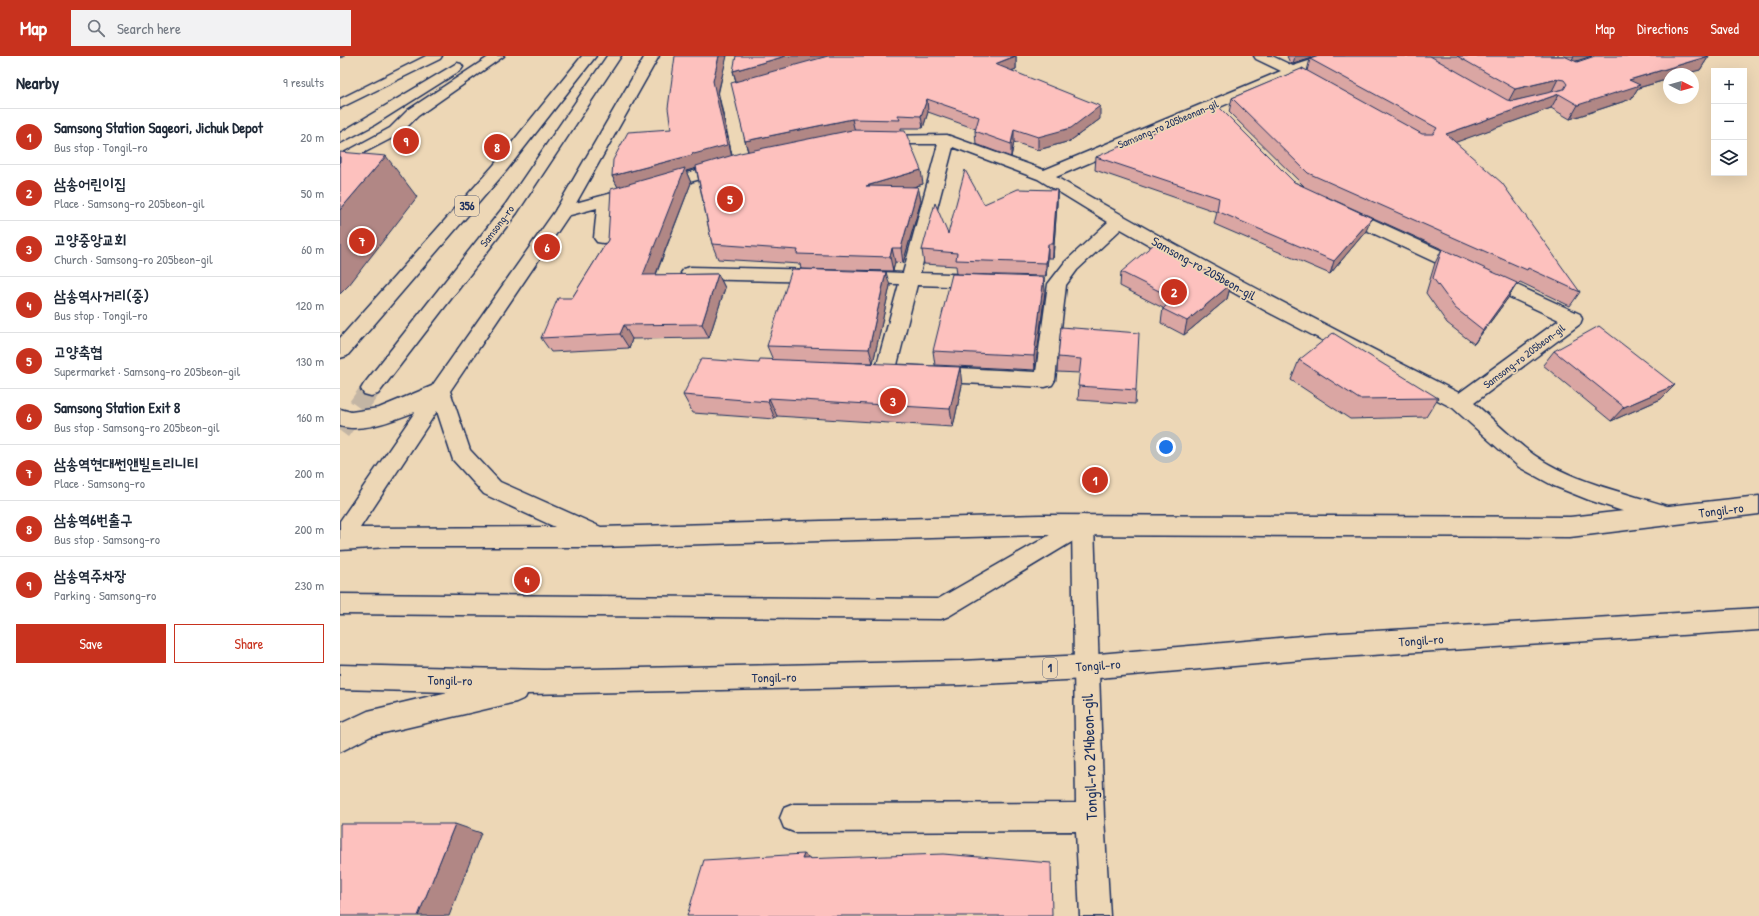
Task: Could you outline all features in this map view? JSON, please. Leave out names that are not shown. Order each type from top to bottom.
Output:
[{"type":"main road","name":"356","points":[[340,351],[500,168],[589,56]]},
{"type":"main road","name":"Samsong-ro","points":[[371,389],[511,209],[614,56]]},
{"type":"main road","points":[[340,539],[440,390],[563,212],[652,56]]},
{"type":"main road","points":[[563,212],[749,161],[726,93],[734,56]]},
{"type":"main road","points":[[1261,56],[1313,82]]},
{"type":"main road","name":"Samsong-ro 205beonan-gil","points":[[1044,176],[1217,110],[1292,71],[1336,56]]},
{"type":"main road","points":[[726,93],[772,80]]},
{"type":"main road","name":"Samsong-ro 205beon-gil","points":[[863,138],[947,140],[1044,176],[1119,221],[1273,307],[1460,403],[1527,461],[1556,477],[1597,494],[1668,516]]},
{"type":"main road","points":[[947,140],[910,279],[878,371],[1045,380],[1049,284],[1071,266],[1119,221]]},
{"type":"main road","points":[[603,238],[606,200]]},
{"type":"main road","name":"Samsong-ro 205beon-gil","points":[[1326,204],[1573,319],[1460,403]]},
{"type":"main road","points":[[690,273],[995,282]]},
{"type":"main road","points":[[340,417],[345,420],[378,418],[408,407],[440,390]]},
{"type":"main road","points":[[440,390],[461,454],[492,488],[599,537]]},
{"type":"main road","name":"Tongil-ro","points":[[340,539],[388,537],[599,537],[1083,525],[1570,526],[1759,505]]},
{"type":"main road","name":"Tongil-ro 214beon-gil","points":[[1083,525],[1090,817],[1095,916]]},
{"type":"main road","name":"Tongil-ro","points":[[340,677],[544,682],[961,673],[1087,667],[1325,646],[1759,619]]},
{"type":"main road","points":[[340,738],[368,724],[544,682]]},
{"type":"main road","points":[[794,818],[1090,817]]},
{"type":"lane","points":[[340,161],[395,131],[413,113],[498,56]]},
{"type":"lane","points":[[340,104],[434,57],[473,73]]},
{"type":"lane","points":[[340,139],[365,126],[382,113],[457,67]]},
{"type":"lane","points":[[340,604],[941,609],[1083,525]]},
{"type":"building","points":[[675,56],[719,56],[713,81],[727,145],[694,154],[693,152],[692,155],[612,176],[613,160],[628,132],[671,129],[668,108]]},
{"type":"building","points":[[736,56],[786,56],[733,71]]},
{"type":"building","points":[[828,56],[1015,56],[995,64],[1100,106],[1071,128],[1038,137],[1014,129],[1011,144],[975,131],[979,117],[927,99],[921,116],[898,115],[900,120],[852,119],[745,141],[731,83]]},
{"type":"building","points":[[1319,56],[1430,56],[1507,100],[1513,101],[1564,89],[1567,84],[1564,80],[1558,79],[1515,89],[1457,56],[1564,56],[1577,62],[1595,56],[1709,56],[1669,68],[1663,68],[1663,70],[1629,80],[1640,85],[1578,105],[1559,94],[1446,134],[1502,183],[1580,292],[1308,173],[1232,98],[1301,69],[1303,70],[1302,68],[1422,134],[1433,134],[1437,128],[1310,59]]},
{"type":"building","points":[[1217,105],[1294,182],[1372,218],[1334,261],[1217,211],[1219,198],[1096,157]]},
{"type":"building","points":[[852,130],[905,131],[921,170],[866,186],[918,187],[901,248],[892,248],[890,257],[797,254],[798,250],[712,244],[696,166],[740,153]]},
{"type":"building","points":[[340,152],[386,156],[340,210]]},
{"type":"building","points":[[685,168],[643,275],[718,274],[702,324],[624,325],[620,334],[541,338],[558,298],[572,298],[608,240],[611,189]]},
{"type":"building","points":[[965,170],[984,204],[1018,189],[1057,190],[1053,244],[1048,244],[1046,263],[956,260],[957,253],[922,250],[935,203],[948,234]]},
{"type":"building","points":[[1154,244],[1231,284],[1187,321],[1163,309],[1173,298],[1121,272]]},
{"type":"building","points":[[1442,249],[1517,283],[1483,330],[1455,308],[1433,278]]},
{"type":"building","points":[[792,269],[886,272],[869,349],[767,346]]},
{"type":"building","points":[[952,274],[1044,277],[1034,356],[933,351]]},
{"type":"building","points":[[1599,326],[1675,385],[1624,407],[1554,351]]},
{"type":"building","points":[[1061,327],[1139,333],[1136,390],[1078,386],[1081,359],[1058,357]]},
{"type":"building","points":[[1333,333],[1438,398],[1359,399],[1299,360]]},
{"type":"building","points":[[701,359],[759,363],[760,359],[960,367],[950,409],[769,398],[768,402],[683,395]]},
{"type":"building","points":[[340,824],[455,824],[418,916],[340,916]]},
{"type":"building","points":[[804,854],[802,859],[943,854],[1051,863],[1052,916],[687,916],[704,860]]},
{"type":"tunnel","points":[[340,431],[371,389]]},
{"type":"place","name":"삼송역주차장","points":[[406,141]]},
{"type":"place","name":"삼송역6번출구","points":[[497,147]]},
{"type":"place","name":"고양축협","points":[[730,199]]},
{"type":"place","name":"삼송역현대썬앤빌트리니티","points":[[362,241]]},
{"type":"place","name":"Samsong Station Exit 8","points":[[547,247]]},
{"type":"place","name":"삼송어린이집","points":[[1174,292]]},
{"type":"place","name":"고양중앙교회","points":[[893,401]]},
{"type":"place","name":"Samsong Station Sageori, Jichuk Depot","points":[[1095,480]]},
{"type":"place","name":"삼송역사거리(중)","points":[[527,580]]}]
